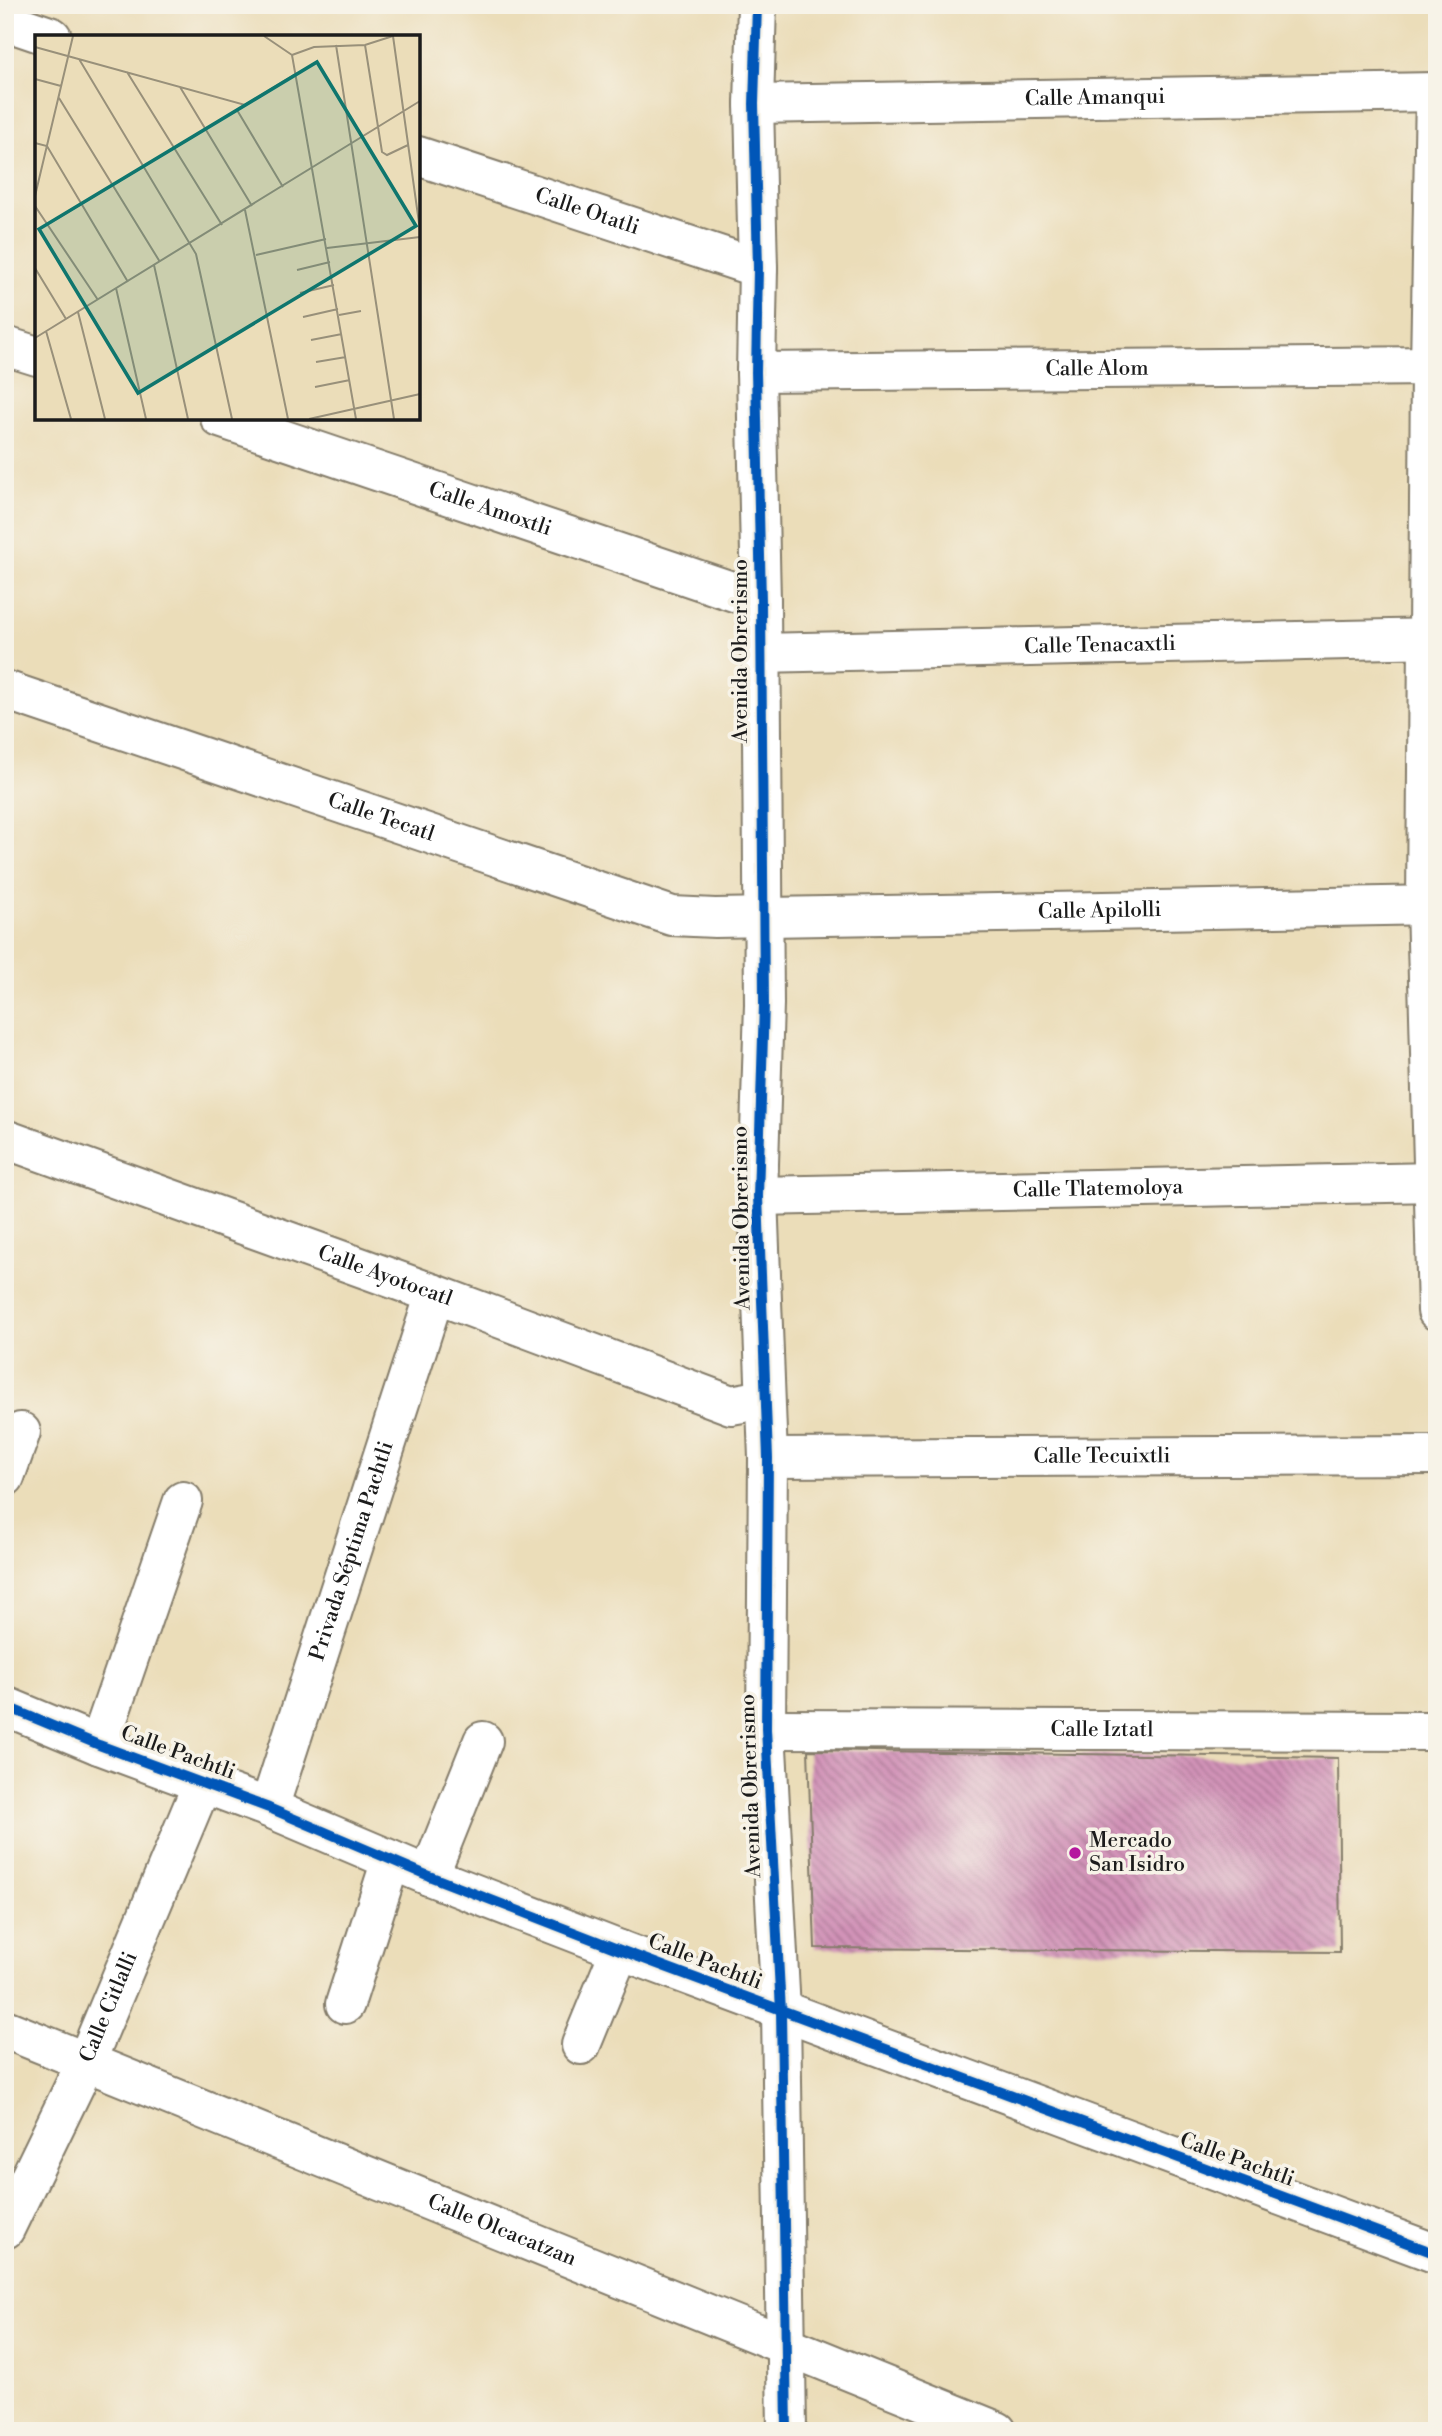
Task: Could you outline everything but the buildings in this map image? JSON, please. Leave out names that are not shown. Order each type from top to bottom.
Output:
[{"type":"street","name":"Avenida Obrerismo","points":[[757,5],[754,104],[758,268],[756,372],[761,601],[764,1004],[758,1196],[768,1458],[765,1729],[781,2011],[787,2431]]},
{"type":"street","points":[[5,21],[46,35]]},
{"type":"street","name":"Calle Amanqui","points":[[754,104],[1436,92]]},
{"type":"street","points":[[1436,92],[1431,905],[1437,1311]]},
{"type":"street","name":"Calle Otatli","points":[[420,157],[758,268]]},
{"type":"street","points":[[5,346],[35,355]]},
{"type":"street","name":"Calle Alom","points":[[756,372],[1433,366]]},
{"type":"street","name":"Calle Amoxtli","points":[[226,420],[761,601]]},
{"type":"street","name":"Calle Tenacaxtli","points":[[760,653],[1432,638]]},
{"type":"street","name":"Calle Tecatl","points":[[5,690],[672,916],[763,916]]},
{"type":"street","name":"Calle Apilolli","points":[[763,916],[1431,905]]},
{"type":"street","name":"Calle Ayotocatl","points":[[5,1139],[435,1294],[731,1405],[765,1399]]},
{"type":"street","name":"Calle Tlatemoloya","points":[[758,1196],[1435,1182]]},
{"type":"street","name":"Privada Séptima Pachtli","points":[[269,1808],[435,1294]]},
{"type":"street","points":[[5,1477],[21,1432]]},
{"type":"street","name":"Calle Tecuixtli","points":[[768,1458],[1437,1455]]},
{"type":"street","points":[[99,1745],[183,1501]]},
{"type":"street","name":"Calle Pachtli","points":[[5,1706],[99,1745],[269,1808],[429,1876],[620,1950],[1437,2254]]},
{"type":"street","name":"Calle Iztatl","points":[[765,1729],[1437,1731]]},
{"type":"street","points":[[429,1876],[483,1741]]},
{"type":"street","name":"Calle Citlalli","points":[[5,2229],[86,2062],[203,1782]]},
{"type":"street","points":[[345,2004],[391,1860]]},
{"type":"street","points":[[581,2045],[620,1950]]},
{"type":"street","name":"Calle Olcacatzan","points":[[5,2029],[997,2431]]},
{"type":"cycle path","points":[[757,5],[754,104],[758,268],[756,372],[761,601],[764,1004],[758,1196],[768,1458],[766,1729],[781,2011],[787,2431]]},
{"type":"cycle path","points":[[5,1706],[99,1745],[269,1808],[429,1876],[620,1950],[1437,2254]]},
{"type":"place","name":"Mercado San Isidro","points":[[1075,1853]]}]
